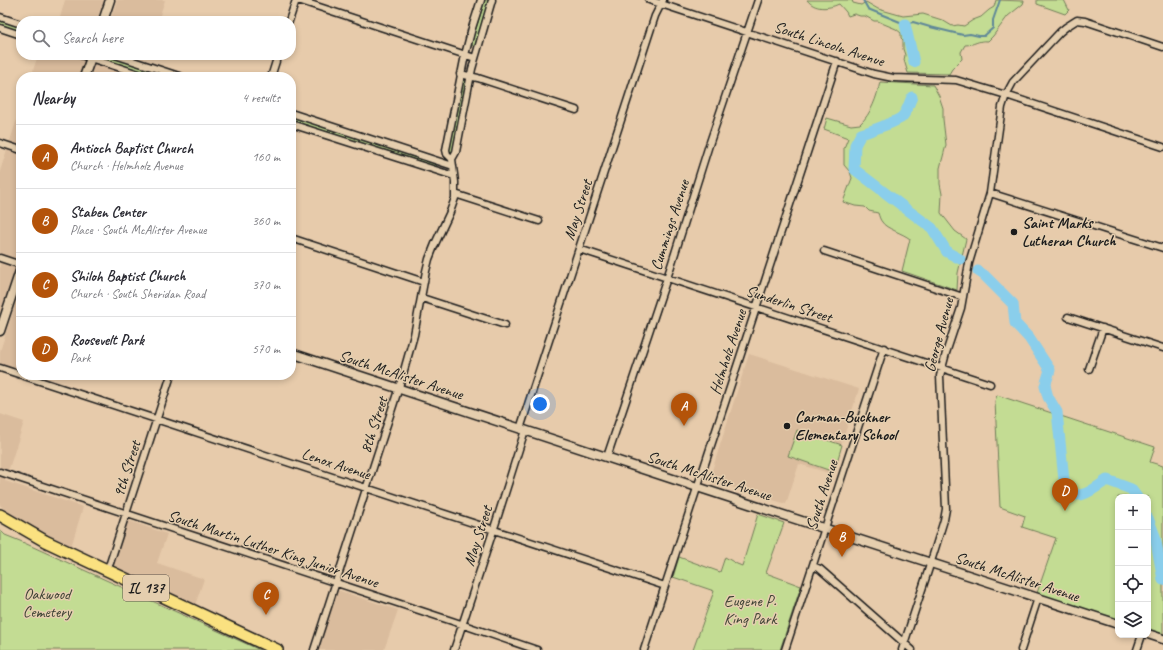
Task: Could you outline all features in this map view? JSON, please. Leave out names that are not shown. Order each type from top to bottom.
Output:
[{"type":"highway","name":"IL 137","points":[[0,515],[45,541],[277,650]]},
{"type":"street","points":[[105,16],[110,0]]},
{"type":"street","points":[[291,16],[297,0],[475,58]]},
{"type":"street","name":"8th Street","points":[[314,650],[399,389],[414,335],[429,259],[450,212],[455,194],[452,162],[446,150],[460,74],[481,0]]},
{"type":"street","name":"8th Street","points":[[452,162],[456,152],[470,76],[492,0]]},
{"type":"street","name":"South Lincoln Avenue","points":[[649,0],[662,2],[747,32],[883,76],[956,80],[1163,147]]},
{"type":"street","name":"Cummings Avenue","points":[[608,457],[709,145],[758,0]]},
{"type":"street","name":"May Street","points":[[454,650],[494,530],[522,429],[579,249],[655,16],[662,2]]},
{"type":"street","points":[[0,17],[16,22]]},
{"type":"street","name":"George Avenue","points":[[902,650],[944,520],[946,508],[940,380],[942,368],[961,308],[969,263],[990,193],[1002,107],[1006,95],[1013,82],[1051,41],[1066,27],[1077,20],[1163,46]]},
{"type":"street","points":[[0,28],[16,33]]},
{"type":"street","points":[[86,72],[90,60]]},
{"type":"street","points":[[100,60],[134,72]]},
{"type":"street","points":[[130,60],[167,72]]},
{"type":"street","points":[[272,72],[276,60]]},
{"type":"street","name":"Helmholz Avenue","points":[[644,650],[837,61]]},
{"type":"street","points":[[460,74],[576,110]]},
{"type":"street","points":[[296,115],[452,162]]},
{"type":"street","points":[[296,126],[454,176]]},
{"type":"street","points":[[0,143],[16,148]]},
{"type":"street","points":[[990,193],[1163,248]]},
{"type":"street","points":[[455,194],[539,221]]},
{"type":"street","points":[[296,240],[424,282]]},
{"type":"street","name":"Sunderlin Street","points":[[579,249],[990,384]]},
{"type":"street","points":[[824,251],[963,297]]},
{"type":"street","points":[[0,258],[16,264]]},
{"type":"street","points":[[0,332],[16,282]]},
{"type":"street","points":[[422,298],[505,325]]},
{"type":"street","points":[[1068,317],[1163,348]]},
{"type":"street","points":[[1089,369],[1103,328]]},
{"type":"street","name":"South Avenue","points":[[785,650],[884,348]]},
{"type":"street","name":"South McAlister Avenue","points":[[296,355],[1115,623]]},
{"type":"street","name":"Lenox Avenue","points":[[0,368],[16,373]]},
{"type":"street","name":"Lenox Avenue","points":[[36,380],[665,586]]},
{"type":"street","name":"9th Street","points":[[106,570],[110,563],[169,380]]},
{"type":"street","name":"South Martin Luther King Junior Avenue","points":[[0,472],[463,624],[537,650]]},
{"type":"street","points":[[813,566],[820,569],[912,650]]},
{"type":"street","points":[[1021,650],[1038,598]]},
{"type":"street","points":[[1151,635],[1163,639]]},
{"type":"street","points":[[1137,650],[1141,638]]},
{"type":"shaded area","points":[[65,0],[104,0],[99,16],[60,16]]},
{"type":"shaded area","points":[[117,0],[165,0],[160,16],[112,16]]},
{"type":"shaded area","points":[[36,60],[84,60],[81,72],[33,72]]},
{"type":"shaded area","points":[[96,60],[121,60],[120,63],[142,70],[141,72],[93,72]]},
{"type":"shaded area","points":[[16,122],[16,267],[0,314],[0,171]]},
{"type":"shaded area","points":[[16,302],[16,372],[0,367],[0,351]]},
{"type":"shaded area","name":"Carman-Buckner Elementary School","points":[[749,354],[859,389],[832,474],[799,464],[786,504],[709,480]]},
{"type":"shaded area","points":[[0,414],[24,422],[5,481],[83,507],[71,547],[17,521],[0,505]]},
{"type":"shaded area","points":[[127,520],[167,534],[157,563],[204,579],[195,605],[113,567]]},
{"type":"shaded area","points":[[331,588],[398,610],[384,650],[310,650]]},
{"type":"green space","points":[[485,0],[489,0],[475,45],[472,46],[473,38]]},
{"type":"green space","points":[[807,0],[852,0],[853,3],[861,5],[866,2],[878,9],[903,16],[923,14],[942,20],[952,26],[964,26],[981,17],[994,7],[996,0],[1024,1],[1023,4],[1008,16],[988,41],[965,45],[961,52],[962,59],[949,74],[908,73],[904,60],[905,55],[903,40],[901,38],[901,33],[896,29],[865,16],[854,14],[848,16],[839,4],[822,8],[814,6]]},
{"type":"green space","points":[[1037,0],[1064,0],[1069,10],[1065,14],[1037,4]]},
{"type":"green space","points":[[0,21],[16,26],[16,29],[0,24]]},
{"type":"green space","points":[[107,60],[120,60],[157,72],[143,72]]},
{"type":"green space","points":[[463,79],[466,81],[452,155],[448,153]]},
{"type":"green space","points":[[880,82],[933,85],[939,96],[943,108],[946,145],[940,168],[940,184],[942,194],[941,213],[955,231],[966,239],[958,273],[957,290],[902,271],[910,239],[884,224],[878,213],[869,211],[865,207],[855,206],[843,202],[852,178],[850,172],[844,165],[844,148],[848,138],[824,129],[827,118],[851,125],[860,124],[873,105]]},
{"type":"green space","points":[[296,118],[435,163],[437,165],[435,167],[296,122]]},
{"type":"green space","points":[[997,395],[1155,447],[1150,462],[1163,466],[1163,634],[1151,630],[1151,494],[1115,494],[1115,619],[1037,593],[1056,538],[1022,527],[1025,516],[1000,507],[995,401]]},
{"type":"green space","points":[[797,430],[842,445],[834,472],[788,456]]},
{"type":"green space","name":"Eugene P. King Park","points":[[758,514],[784,523],[766,573],[801,586],[780,650],[693,650],[714,591],[673,577],[679,557],[720,572],[725,557],[742,566]]},
{"type":"green space","name":"Oakwood Cemetery","points":[[0,530],[5,535],[260,650],[0,650]]},
{"type":"waterway","points":[[863,0],[868,9],[905,24],[913,22],[963,35],[970,34],[979,36],[984,36],[993,28],[993,20],[1000,0]]},
{"type":"waterway","points":[[905,24],[914,62]]},
{"type":"waterway","points":[[912,97],[907,110],[902,117],[889,124],[861,134],[855,145],[854,169],[932,228],[947,252],[960,259]]},
{"type":"waterway","points":[[978,271],[984,275],[1013,304],[1015,323],[1029,338],[1050,370],[1045,386],[1048,397],[1057,412],[1064,480],[1067,489],[1071,493],[1082,495],[1107,480],[1131,489],[1135,494]]},
{"type":"waterway","points":[[1151,526],[1155,536],[1163,580]]},
{"type":"place","name":"Saint Marks Lutheran Church","points":[[1014,232]]},
{"type":"place","name":"Antioch Baptist Church","points":[[684,426]]},
{"type":"place","name":"Carman-Buckner Elementary School","points":[[787,426]]},
{"type":"place","name":"Roosevelt Park","points":[[1065,511]]},
{"type":"place","name":"Staben Center","points":[[842,557]]},
{"type":"place","name":"Shiloh Baptist Church","points":[[266,615]]}]
